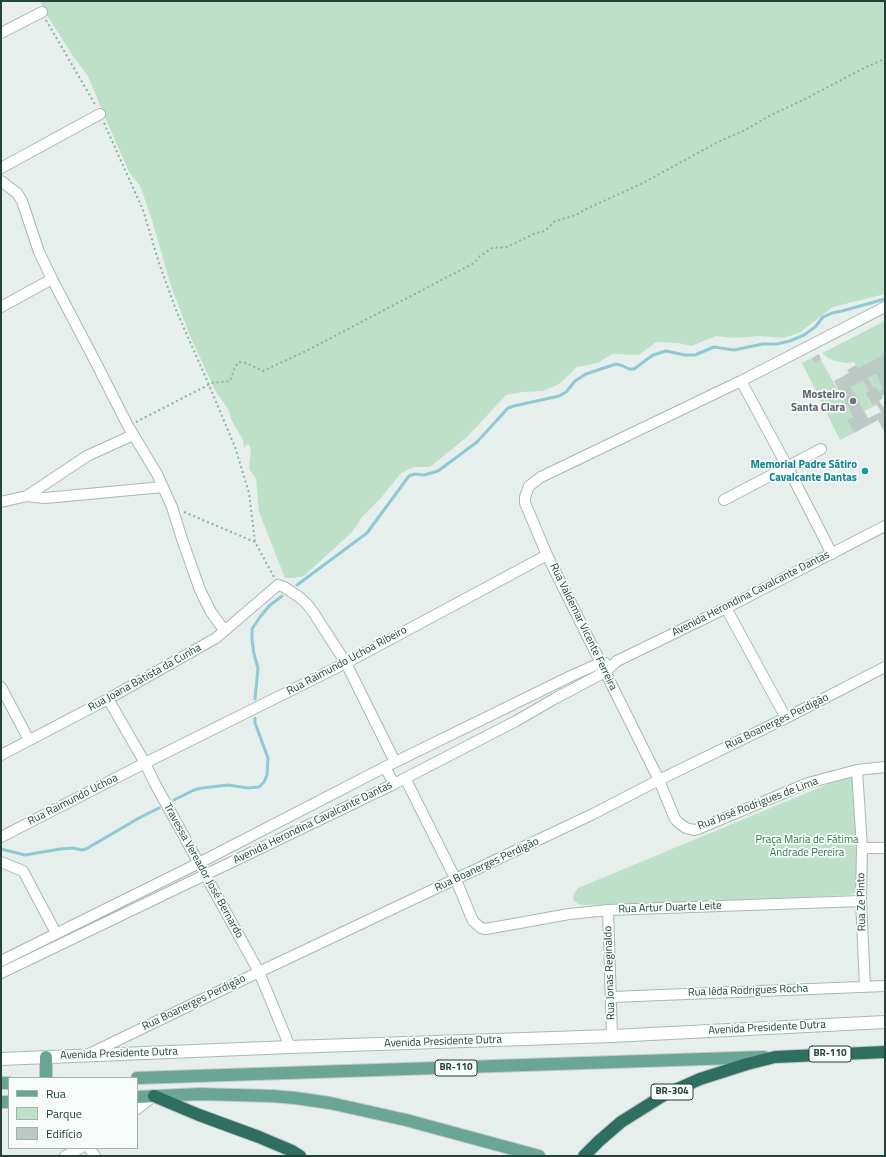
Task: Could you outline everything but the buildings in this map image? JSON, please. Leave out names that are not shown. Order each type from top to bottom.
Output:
[{"type":"highway","name":"BR-110","points":[[775,1057],[885,1052]]},
{"type":"highway","name":"BR-304","points":[[584,1156],[621,1122],[664,1095],[700,1079],[775,1057]]},
{"type":"highway","points":[[154,1096],[199,1115],[259,1137],[300,1156]]},
{"type":"main road","points":[[46,1057],[46,1077]]},
{"type":"main road","name":"BR-110","points":[[138,1078],[775,1057]]},
{"type":"main road","points":[[138,1097],[200,1094],[272,1096],[330,1103],[431,1126],[539,1156]]},
{"type":"street","points":[[1,33],[42,12]]},
{"type":"street","points":[[1,168],[100,114]]},
{"type":"street","points":[[1,181],[17,193],[22,201],[39,252],[131,431],[157,474],[172,507],[200,590],[211,612],[224,630]]},
{"type":"street","points":[[1,307],[52,279]]},
{"type":"street","name":"Rua Valdemar Vicente Ferreira","points":[[659,780],[547,554],[525,503],[525,497],[529,486],[541,477],[741,381],[885,307]]},
{"type":"street","points":[[741,381],[832,554]]},
{"type":"street","points":[[27,496],[87,456],[131,431]]},
{"type":"street","points":[[724,500],[821,449]]},
{"type":"street","points":[[1,502],[27,496],[45,498],[163,487]]},
{"type":"street","name":"Avenida Herondina Cavalcante Dantas","points":[[1,961],[199,863],[396,762],[571,676],[617,661],[726,608],[885,526]]},
{"type":"street","name":"Rua Raimundo Uchoa Ribeiro","points":[[145,763],[346,663],[547,554]]},
{"type":"street","points":[[278,585],[292,591],[307,604],[346,663],[396,762]]},
{"type":"street","name":"Rua Joana Batista da Cunha","points":[[1,755],[108,699],[216,638],[278,585]]},
{"type":"street","points":[[726,608],[786,718]]},
{"type":"street","name":"Avenida Herondina Cavalcante Dantas","points":[[1,972],[394,784],[516,721],[556,698],[602,667]]},
{"type":"street","name":"Rua Boanerges Perdigão","points":[[85,1056],[593,814],[885,667]]},
{"type":"street","points":[[1,687],[29,740]]},
{"type":"street","name":"Travessa Vereador José Bernardo","points":[[108,699],[145,763],[259,972],[290,1047]]},
{"type":"street","name":"Rua Raimundo Uchoa","points":[[1,837],[145,763]]},
{"type":"street","name":"Rua José Rodrigues de Lima","points":[[659,780],[675,818],[682,826],[694,830],[808,784],[857,770],[885,767]]},
{"type":"street","points":[[385,768],[394,784]]},
{"type":"street","name":"Rua Ze Pinto","points":[[857,770],[862,848],[861,901],[865,986]]},
{"type":"street","points":[[405,778],[456,880]]},
{"type":"street","points":[[862,848],[885,848]]},
{"type":"street","points":[[1,862],[23,871],[56,933]]},
{"type":"street","name":"Rua Artur Duarte Leite","points":[[456,880],[473,921],[481,928],[569,914],[608,910],[861,901]]},
{"type":"street","name":"Rua Jonas Reginaldo","points":[[608,910],[612,997],[612,1036]]},
{"type":"street","name":"Rua Iêda Rodrigues Rocha","points":[[612,997],[885,986]]},
{"type":"street","name":"Avenida Presidente Dutra","points":[[1,1058],[612,1036],[885,1022]]},
{"type":"street","points":[[138,1108],[154,1096]]},
{"type":"street","points":[[65,1156],[79,1149]]},
{"type":"path","points":[[42,12],[100,114],[143,210],[159,263],[176,310],[235,447],[250,493],[255,542],[278,585]]},
{"type":"path","points":[[131,431],[212,383],[230,381],[235,367],[239,362],[246,363],[263,371],[306,351],[406,300],[419,291],[474,263],[480,256],[492,248],[507,247],[536,233],[545,231],[555,221],[576,215],[641,184],[718,142],[885,58]]},
{"type":"path","points":[[172,507],[255,542]]},
{"type":"green space","points":[[40,1],[885,1],[885,294],[833,307],[799,333],[784,338],[760,336],[734,338],[716,336],[691,346],[678,343],[656,342],[639,355],[612,354],[598,363],[577,367],[559,384],[543,391],[506,395],[468,436],[430,467],[414,467],[401,473],[380,499],[362,517],[352,532],[304,576],[285,578],[259,512],[256,478],[249,469],[251,449],[248,444],[244,448],[243,440],[232,421],[228,409],[215,390],[190,336],[171,286],[152,220],[140,186],[129,172],[88,76],[48,17]]},
{"type":"green space","points":[[885,321],[885,354],[858,368],[854,362],[846,363],[835,361],[822,353]]},
{"type":"green space","points":[[812,358],[814,363],[821,360],[853,417],[847,420],[854,433],[840,440],[802,363]]},
{"type":"green space","points":[[876,374],[883,389],[879,391],[876,386],[874,388],[868,378]]},
{"type":"green space","points":[[863,381],[869,391],[865,393],[871,405],[876,403],[877,405],[864,411],[851,387]]},
{"type":"green space","name":"Praça Maria de Fátima Andrade Pereira","points":[[850,775],[855,779],[858,889],[856,892],[849,895],[675,903],[582,905],[578,904],[573,899],[578,888]]},
{"type":"waterway","points":[[297,585],[367,533],[409,476],[415,474],[424,475],[438,471],[477,442],[508,408],[559,396],[566,392],[575,381],[586,374],[616,364],[629,369],[634,369],[653,355],[666,351],[685,355],[695,355],[714,347],[734,350],[763,344],[777,344],[790,341],[804,335],[815,327],[823,317],[832,313],[885,299]]},
{"type":"waterway","points":[[255,699],[258,668],[254,654],[252,629],[269,606],[282,596]]},
{"type":"waterway","points":[[174,800],[194,790],[202,788],[228,785],[248,788],[259,787],[264,782],[267,775],[268,758],[255,723],[255,718]]},
{"type":"waterway","points":[[1,849],[25,855],[60,849],[86,849],[159,808]]},
{"type":"place","name":"Mosteiro Santa Clara","points":[[853,401]]},
{"type":"place","name":"Memorial Padre Sátiro Cavalcante Dantas","points":[[865,471]]}]
